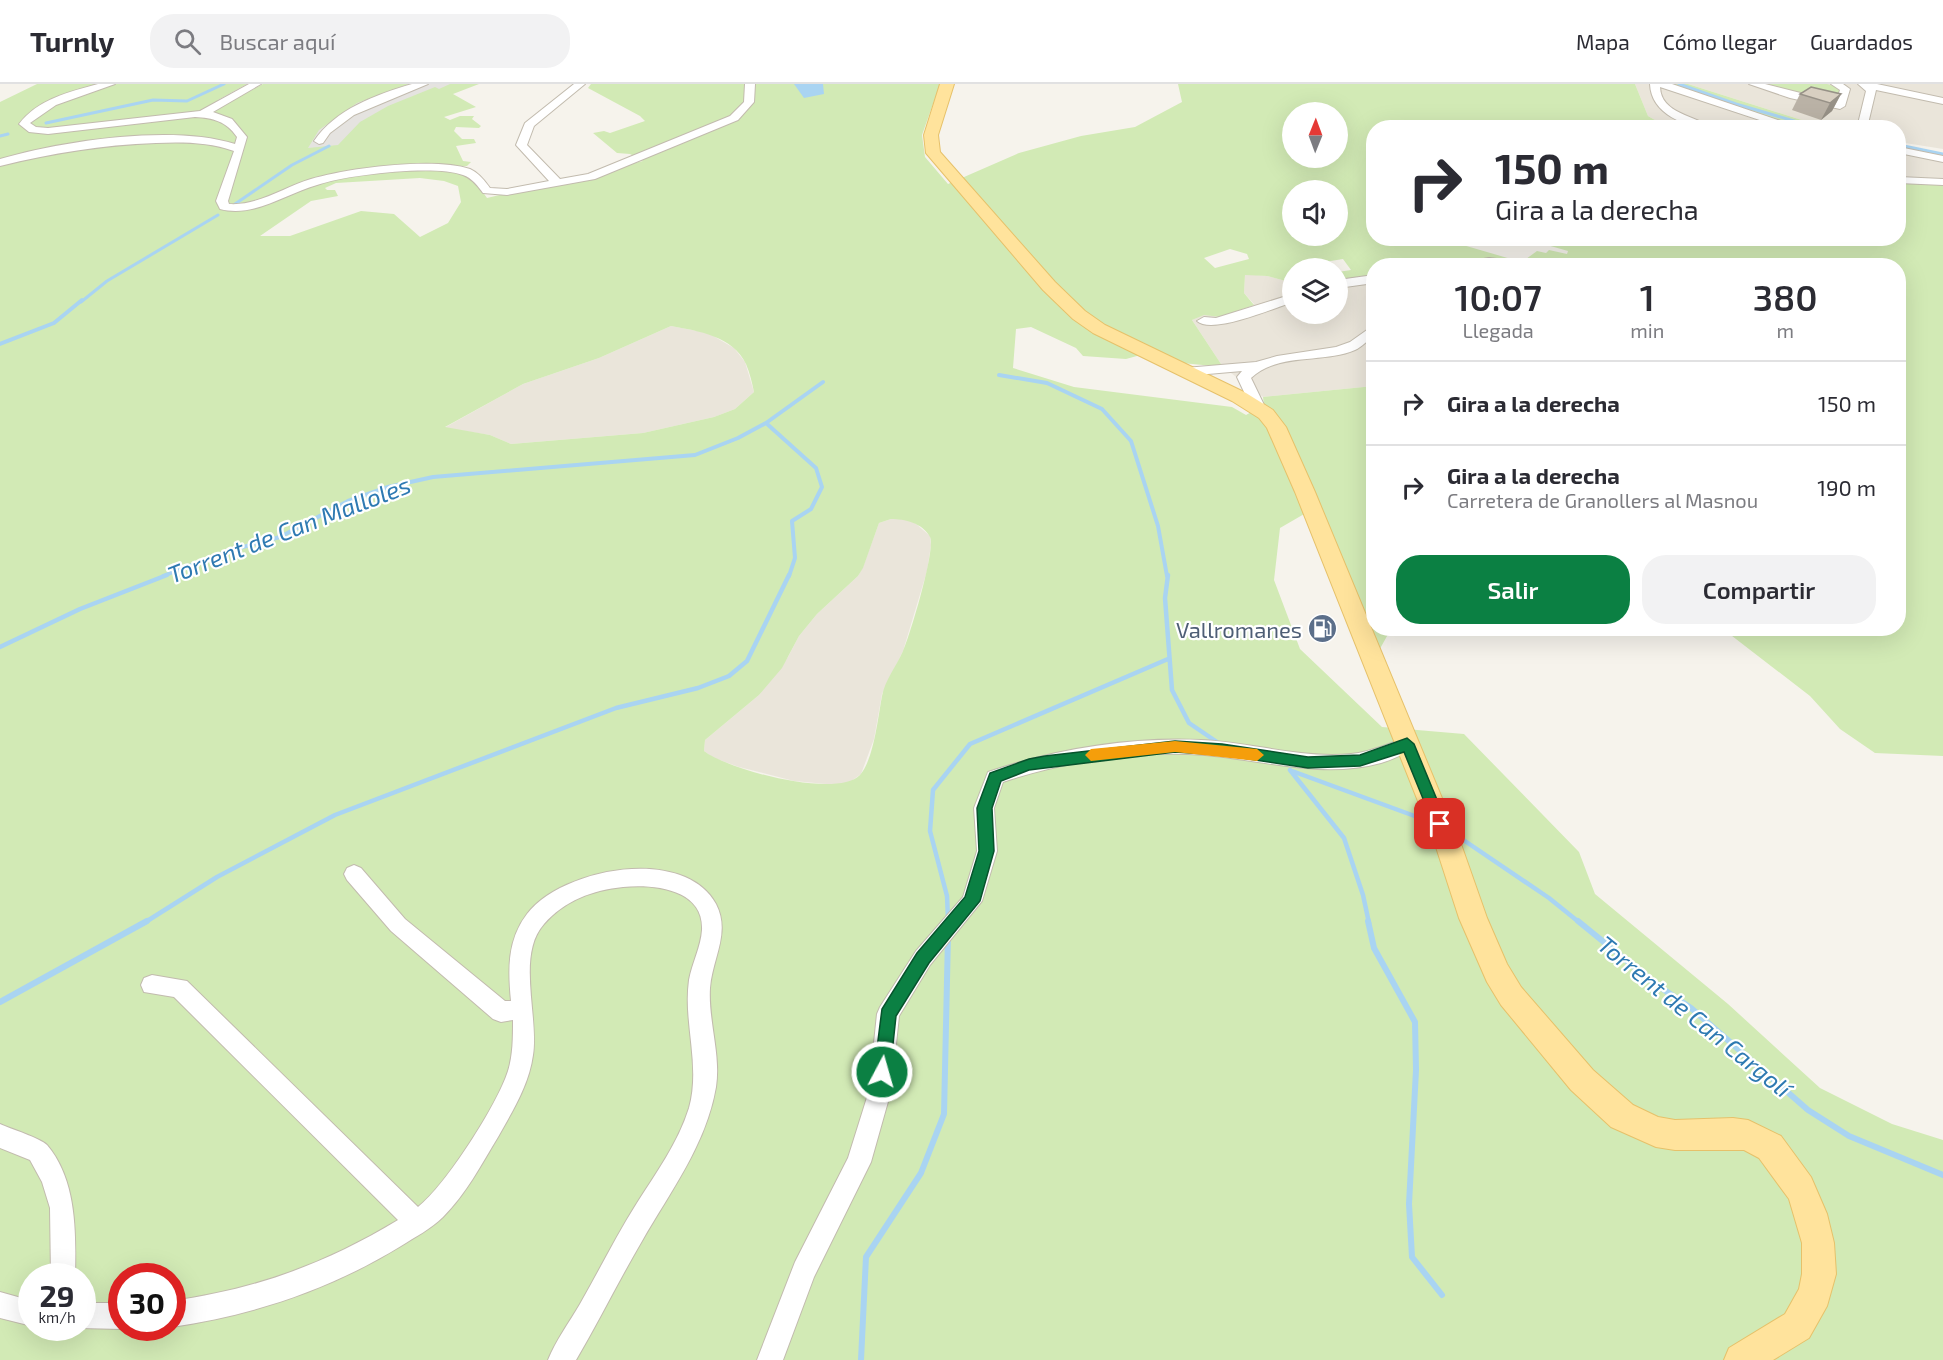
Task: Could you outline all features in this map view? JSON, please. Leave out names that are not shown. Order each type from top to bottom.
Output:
[{"type":"main road","points":[[948,84],[933,128],[931,147],[938,161],[1069,306],[1099,328],[1185,372],[1227,386],[1271,420],[1283,441],[1448,843],[1473,918],[1497,973],[1510,996],[1582,1080],[1622,1116],[1656,1132],[1675,1136],[1734,1133],[1762,1141],[1787,1167],[1800,1188],[1811,1214],[1818,1243],[1819,1274],[1815,1294],[1797,1326],[1741,1360]]},
{"type":"main road","points":[[933,128],[955,84]]},
{"type":"street","points":[[82,84],[30,116],[24,124],[33,130],[48,131],[211,114],[233,123],[242,137],[222,201],[224,207],[233,208],[346,174],[438,169],[467,172],[487,191],[493,193],[591,177],[734,118],[749,102],[750,84]]},
{"type":"street","points":[[64,97],[110,84]]},
{"type":"street","points":[[202,114],[256,84]]},
{"type":"street","points":[[319,141],[323,133],[354,110],[423,84]]},
{"type":"street","points":[[557,183],[521,145],[529,125],[580,84]]},
{"type":"street","points":[[1655,84],[1654,90],[1663,108],[1689,120]]},
{"type":"street","points":[[1662,84],[1770,120]]},
{"type":"street","points":[[1744,84],[1840,106],[1845,89],[1836,84]]},
{"type":"street","points":[[1866,85],[1943,101]]},
{"type":"street","points":[[1864,120],[1871,90],[1866,85]]},
{"type":"street","points":[[0,163],[67,146],[101,141],[200,138],[222,141],[240,148]]},
{"type":"street","points":[[1906,141],[1943,148]]},
{"type":"street","points":[[1906,151],[1943,159]]},
{"type":"street","points":[[1906,180],[1943,182]]},
{"type":"street","points":[[1348,283],[1366,280]]},
{"type":"street","points":[[1204,321],[1217,322],[1282,301]]},
{"type":"street","points":[[1185,372],[1263,365],[1344,349],[1352,347],[1366,336]]},
{"type":"street","points":[[1212,370],[1225,374],[1227,386],[1248,371],[1263,365]]},
{"type":"street","points":[[1248,371],[1244,377],[1259,409]]},
{"type":"street","points":[[770,1360],[804,1271],[859,1162],[880,1091],[888,1014],[923,958],[972,901],[987,851],[984,808],[995,777],[1029,765],[1069,758],[1175,747],[1222,750],[1308,763],[1360,761],[1397,750],[1407,744]]},
{"type":"street","points":[[354,874],[398,925],[501,1012],[523,1009]]},
{"type":"street","points":[[186,1312],[215,1309],[304,1282],[373,1251],[433,1210],[451,1189],[504,1104],[516,1080],[522,1057],[523,1009],[518,966],[520,949],[538,915],[554,902],[571,893],[612,880],[672,881],[694,892],[710,911],[713,933],[699,987],[706,1072],[700,1107],[684,1149],[561,1360]]},
{"type":"street","points":[[152,985],[179,988],[417,1222]]},
{"type":"street","points":[[0,1136],[38,1152],[52,1178],[62,1208],[63,1263]]},
{"type":"street","points":[[0,1305],[18,1310]]},
{"type":"shaded area","points":[[409,84],[450,84],[439,89],[435,87],[388,106],[360,122],[338,145],[308,148],[319,130],[357,103]]},
{"type":"shaded area","points":[[1635,84],[1658,84],[1773,120],[1655,120],[1648,116]]},
{"type":"shaded area","points":[[1688,84],[1943,84],[1943,149],[1906,143],[1906,120],[1802,120]]},
{"type":"shaded area","points":[[1906,153],[1943,160],[1943,184],[1906,183]]},
{"type":"shaded area","points":[[1245,274],[1282,280],[1282,324],[1348,324],[1348,281],[1366,278],[1366,387],[1263,397],[1223,367],[1192,320],[1204,314],[1220,317],[1254,304],[1244,293]]},
{"type":"shaded area","points":[[671,326],[708,333],[734,348],[745,362],[754,392],[735,409],[714,417],[643,433],[511,444],[490,435],[444,428],[523,384],[599,358]]},
{"type":"shaded area","points":[[891,519],[904,519],[915,523],[930,536],[931,545],[927,571],[903,651],[882,694],[874,739],[861,774],[850,782],[837,785],[794,781],[739,767],[714,758],[704,751],[705,740],[759,695],[788,657],[799,636],[817,614],[858,576],[879,523]]},
{"type":"green space","points":[[37,84],[247,84],[218,100],[226,104],[263,84],[479,84],[453,94],[476,107],[444,117],[450,120],[460,116],[474,116],[472,119],[481,126],[479,128],[456,127],[454,131],[462,139],[474,139],[476,143],[456,146],[463,161],[471,162],[467,166],[434,164],[351,170],[354,175],[427,170],[455,172],[472,179],[487,198],[643,161],[630,154],[617,153],[593,133],[604,131],[610,133],[645,121],[640,116],[588,88],[591,84],[940,84],[922,135],[925,157],[948,184],[1019,153],[1081,136],[1135,127],[1182,102],[1178,84],[1635,84],[1648,116],[1655,120],[1366,120],[1366,246],[1466,246],[1508,258],[1366,258],[1366,278],[1348,281],[1348,270],[1351,270],[1348,266],[1348,258],[1282,258],[1282,280],[1267,276],[1245,275],[1244,293],[1254,305],[1220,317],[1204,315],[1192,320],[1223,367],[1182,363],[1155,351],[1126,359],[1083,356],[1076,348],[1031,327],[1016,329],[1013,368],[1074,387],[1232,407],[1246,415],[1264,405],[1263,397],[1366,387],[1366,626],[1318,506],[1280,528],[1274,580],[1300,649],[1382,727],[1464,734],[1579,852],[1595,894],[1728,1004],[1820,1088],[1892,1124],[1943,1140],[1943,1360],[0,1360],[0,102]],"holes":[[[420,178],[444,181],[458,186],[461,202],[448,223],[420,237],[394,214],[361,211],[290,236],[260,236],[311,201],[338,196],[335,190],[325,188],[336,183]],[[1230,249],[1247,254],[1249,259],[1215,268],[1204,258]],[[671,326],[714,336],[733,347],[746,364],[754,392],[735,409],[714,417],[643,433],[511,444],[490,435],[445,427],[523,384],[599,358]],[[891,519],[907,521],[923,528],[930,537],[931,545],[926,574],[911,629],[903,651],[883,690],[872,749],[860,775],[847,782],[807,783],[758,773],[736,766],[704,751],[705,740],[759,695],[782,668],[799,636],[817,614],[858,576],[879,523]]]},
{"type":"green space","points":[[1658,84],[1688,84],[1802,120],[1773,120]]},
{"type":"green space","points":[[1761,84],[1827,84],[1841,88],[1837,102]]},
{"type":"green space","points":[[1906,183],[1943,184],[1943,756],[1875,753],[1840,729],[1810,696],[1732,636],[1906,636],[1906,258],[1527,258],[1537,251],[1546,253],[1549,250],[1567,254],[1568,251],[1550,246],[1906,246]]},
{"type":"green space","points":[[1370,636],[1387,636],[1377,654]]},
{"type":"water","points":[[794,84],[823,84],[824,94],[804,98]]},
{"type":"building","points":[[1811,87],[1841,94],[1830,103],[1800,94]]},
{"type":"waterway","points":[[46,123],[153,100],[187,101],[224,84]]},
{"type":"waterway","points":[[1679,84],[1791,120]]},
{"type":"waterway","points":[[0,136],[8,134]]},
{"type":"waterway","points":[[235,204],[292,165],[329,146]]},
{"type":"waterway","points":[[1906,146],[1943,154]]},
{"type":"waterway","points":[[81,302],[107,281],[218,215]]},
{"type":"waterway","points":[[0,344],[54,323],[82,300]]},
{"type":"waterway","points":[[999,375],[1047,383],[1102,409],[1131,441],[1158,526],[1167,576]]},
{"type":"waterway","name":"Torrent de Can Malloles","points":[[766,423],[823,382]]},
{"type":"waterway","name":"Torrent de Can Malloles","points":[[163,576],[228,551],[280,537],[348,501],[388,487],[433,477],[695,455],[738,438],[766,423]]},
{"type":"waterway","points":[[766,423],[816,468],[822,487],[811,509],[792,521],[795,558],[789,576]]},
{"type":"waterway","name":"Torrent de Can Malloles","points":[[0,647],[80,609],[167,575]]},
{"type":"waterway","points":[[144,923],[217,877],[335,815],[616,708],[698,688],[729,676],[747,661],[789,575]]},
{"type":"waterway","points":[[1168,575],[1165,598],[1172,690],[1189,723],[1217,742]]},
{"type":"waterway","points":[[948,919],[947,896],[930,831],[933,790],[970,744],[1168,659]]},
{"type":"waterway","points":[[1290,770],[1344,838],[1363,895],[1369,923]]},
{"type":"waterway","points":[[1292,771],[1420,818]]},
{"type":"waterway","name":"Torrent de Can Cargolí","points":[[1459,837],[1549,898],[1580,923]]},
{"type":"waterway","points":[[0,1002],[147,921]]},
{"type":"waterway","points":[[1368,921],[1374,948],[1415,1022],[1416,1070],[1409,1204],[1412,1257],[1442,1295]]},
{"type":"waterway","name":"Torrent de Can Cargolí","points":[[1578,921],[1654,983],[1691,1008],[1808,1110],[1849,1136],[1943,1175]]},
{"type":"waterway","points":[[861,1360],[866,1257],[921,1173],[944,1114],[948,936]]},
{"type":"slow traffic","points":[[1091,755],[1175,747],[1257,755]]},
{"type":"place","name":"Vallromanes","points":[[1323,629]]},
{"type":"route","points":[[882,1072],[888,1014],[923,958],[972,901],[987,851],[984,808],[995,777],[1029,765],[1079,756],[1175,747],[1222,750],[1308,763],[1360,761],[1397,750],[1407,744],[1440,824]]}]
